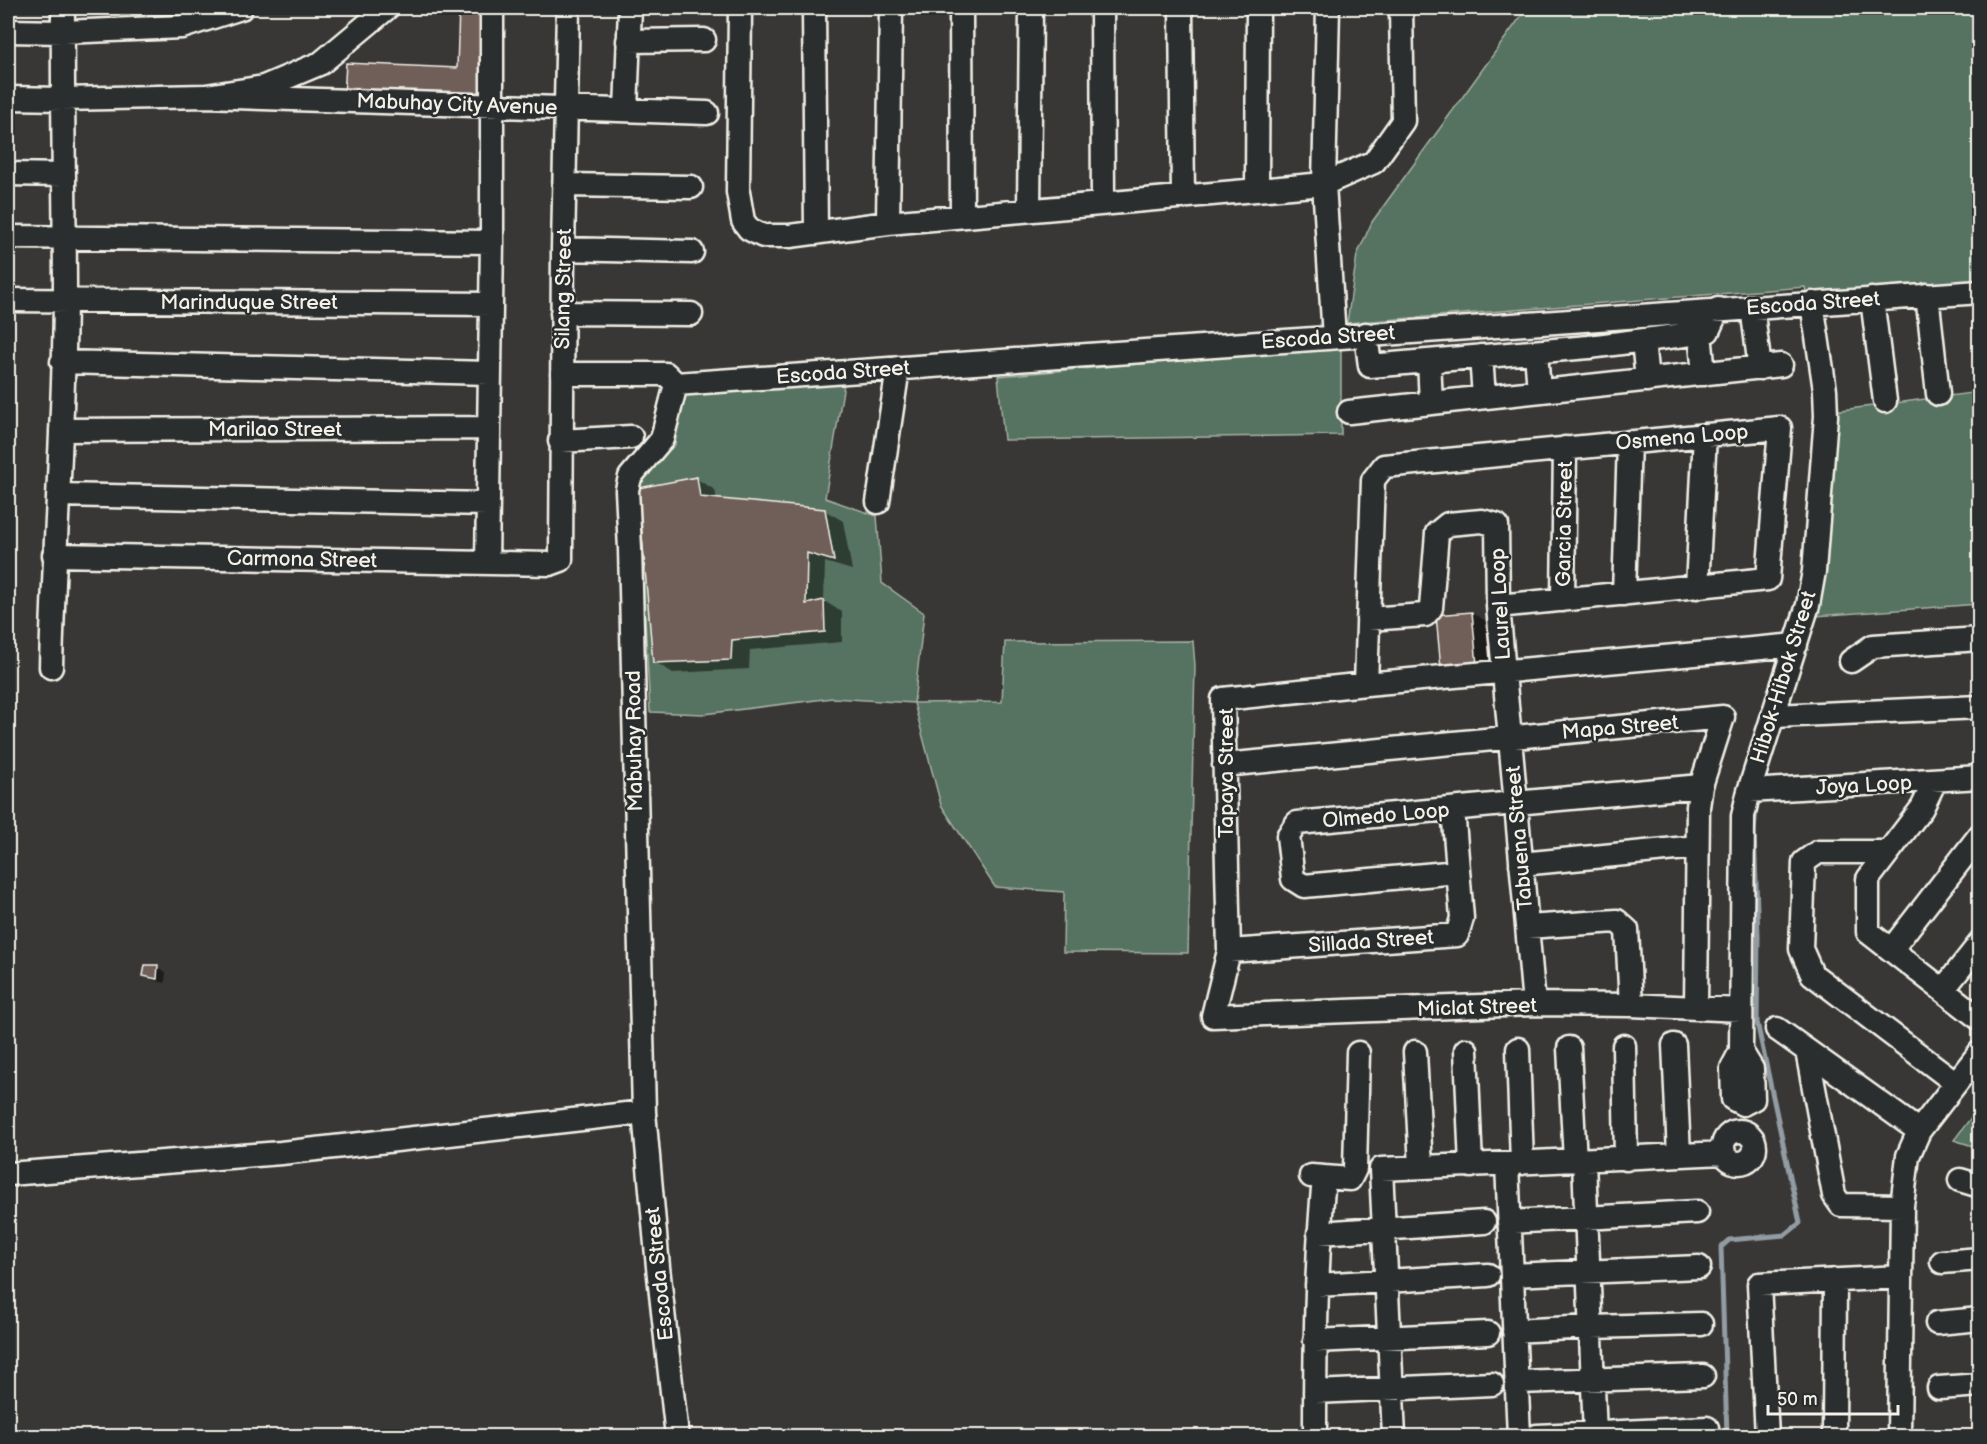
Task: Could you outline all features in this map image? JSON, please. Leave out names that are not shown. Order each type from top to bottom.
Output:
[{"type":"street","points":[[51,667],[65,301],[63,8]]},
{"type":"street","points":[[8,31],[63,32],[182,27],[241,8]]},
{"type":"street","name":"Mabuhay City Avenue","points":[[206,96],[264,87],[321,63],[387,8]]},
{"type":"street","points":[[487,563],[492,242],[492,8]]},
{"type":"street","name":"Silang Street","points":[[550,564],[561,560],[560,441],[568,8]]},
{"type":"street","points":[[626,110],[630,8]]},
{"type":"street","points":[[740,8],[738,192],[743,221],[749,229],[763,236],[790,236],[888,223],[1324,184],[1374,162],[1403,121],[1401,8]]},
{"type":"street","points":[[814,8],[816,233]]},
{"type":"street","points":[[888,223],[891,8]]},
{"type":"street","points":[[961,8],[962,216]]},
{"type":"street","points":[[1029,210],[1031,8]]},
{"type":"street","points":[[1102,8],[1103,203]]},
{"type":"street","points":[[1181,8],[1183,196]]},
{"type":"street","points":[[1257,190],[1258,8]]},
{"type":"street","points":[[1328,8],[1324,184],[1334,337]]},
{"type":"street","points":[[628,41],[704,40]]},
{"type":"street","name":"Mabuhay City Avenue","points":[[8,98],[206,96],[707,113]]},
{"type":"street","points":[[8,174],[64,175]]},
{"type":"street","points":[[564,185],[691,187]]},
{"type":"street","points":[[8,237],[492,242]]},
{"type":"street","points":[[563,249],[692,252]]},
{"type":"street","name":"Escoda Street","points":[[676,384],[1980,292]]},
{"type":"street","points":[[1927,295],[1938,394]]},
{"type":"street","points":[[1872,299],[1885,401]]},
{"type":"street","name":"Marinduque Street","points":[[8,300],[491,304]]},
{"type":"street","name":"Hibok-Hibok Street","points":[[1679,1155],[1724,1153],[1731,1161],[1740,1163],[1750,1159],[1755,1151],[1754,1140],[1743,1131],[1743,1104],[1733,1098],[1732,1083],[1732,1068],[1741,1051],[1743,816],[1808,605],[1814,571],[1826,416],[1825,390],[1812,303]]},
{"type":"street","points":[[1349,412],[1771,366],[1752,307]]},
{"type":"street","points":[[1366,334],[1370,366],[1589,347],[1700,333],[1708,331],[1718,309]]},
{"type":"street","points":[[562,313],[691,314]]},
{"type":"street","points":[[1700,333],[1704,374]]},
{"type":"street","points":[[1643,340],[1647,380]]},
{"type":"street","points":[[1589,347],[1594,385]]},
{"type":"street","points":[[1536,352],[1539,392]]},
{"type":"street","points":[[1481,356],[1484,398]]},
{"type":"street","points":[[1429,361],[1431,403]]},
{"type":"street","points":[[62,362],[489,373]]},
{"type":"street","points":[[878,502],[898,368]]},
{"type":"street","points":[[562,374],[666,374],[676,384]]},
{"type":"street","name":"Mabuhay Road","points":[[644,1112],[627,490],[630,477],[663,439],[676,384]]},
{"type":"street","name":"Marilao Street","points":[[61,430],[488,428]]},
{"type":"street","name":"Osmena Loop","points":[[1366,684],[1373,480],[1384,466],[1779,428],[1768,579],[1498,606]]},
{"type":"street","points":[[1697,587],[1705,435]]},
{"type":"street","points":[[560,441],[631,437]]},
{"type":"street","points":[[1624,594],[1629,442]]},
{"type":"street","name":"Garcia Street","points":[[1563,600],[1564,448]]},
{"type":"street","points":[[59,495],[487,504]]},
{"type":"street","name":"Laurel Loop","points":[[1368,618],[1425,615],[1431,608],[1437,533],[1448,524],[1482,521],[1497,525],[1498,606],[1503,671]]},
{"type":"street","name":"Carmona Street","points":[[54,555],[550,564]]},
{"type":"street","points":[[1851,661],[1873,646],[1980,639]]},
{"type":"street","name":"Tapaya Street","points":[[1213,1016],[1229,951],[1223,699],[1796,645]]},
{"type":"street","name":"Tabuena Street","points":[[1503,671],[1534,1004]]},
{"type":"street","points":[[1774,716],[1980,707]]},
{"type":"street","name":"Mapa Street","points":[[1224,765],[1723,717],[1701,786],[1697,847],[1696,1008]]},
{"type":"street","name":"Joya Loop","points":[[1749,791],[1980,777]]},
{"type":"street","points":[[1935,781],[1923,808],[1868,879],[1868,932],[1980,1019]]},
{"type":"street","name":"Olmedo Loop","points":[[1458,872],[1304,886],[1293,879],[1288,837],[1297,823],[1701,786]]},
{"type":"street","name":"Sillada Street","points":[[1229,951],[1457,936],[1462,918],[1453,808]]},
{"type":"street","points":[[1891,950],[1980,835]]},
{"type":"street","points":[[1521,864],[1697,847]]},
{"type":"street","points":[[1888,852],[1818,852],[1804,862],[1801,949],[1812,975],[1956,1083]]},
{"type":"street","points":[[1527,927],[1617,921],[1627,930],[1631,1005]]},
{"type":"street","points":[[1942,990],[1980,943]]},
{"type":"street","name":"Miclat Street","points":[[1213,1016],[1534,1004],[1631,1005],[1741,1010]]},
{"type":"street","points":[[1777,1029],[1919,1131]]},
{"type":"street","points":[[1394,1437],[1381,1169],[1679,1155],[1674,1045]]},
{"type":"street","points":[[1624,1046],[1626,1159]]},
{"type":"street","points":[[1569,1048],[1586,1218],[1595,1435]]},
{"type":"street","points":[[1518,1049],[1514,1164],[1509,1222],[1519,1437]]},
{"type":"street","points":[[1466,1050],[1471,1166]]},
{"type":"street","points":[[1807,1051],[1834,1195],[1841,1205],[1902,1206]]},
{"type":"street","points":[[1415,1052],[1421,1167]]},
{"type":"street","points":[[1899,1437],[1902,1206],[1908,1156],[1919,1131],[1980,1052]]},
{"type":"street","points":[[1315,1437],[1315,1341],[1319,1233],[1317,1176],[1350,1179],[1355,1169],[1358,1053]]},
{"type":"street","points":[[8,1174],[280,1153],[644,1112]]},
{"type":"street","name":"Escoda Street","points":[[644,1112],[676,1437]]},
{"type":"street","points":[[1509,1222],[1698,1212]]},
{"type":"street","points":[[1319,1233],[1484,1222]]},
{"type":"street","points":[[1942,1262],[1980,1259]]},
{"type":"street","points":[[1512,1275],[1699,1267]]},
{"type":"street","points":[[1317,1285],[1488,1275]]},
{"type":"street","points":[[1767,1437],[1759,1284],[1900,1277]]},
{"type":"street","points":[[1834,1437],[1835,1280]]},
{"type":"street","points":[[1937,1323],[1980,1319]]},
{"type":"street","points":[[1514,1331],[1701,1324]]},
{"type":"street","points":[[1315,1341],[1488,1333]]},
{"type":"street","points":[[1516,1382],[1703,1376]]},
{"type":"street","points":[[1315,1392],[1492,1384]]},
{"type":"street","points":[[1939,1389],[1980,1385]]},
{"type":"street","points":[[1537,1437],[1707,1428]]},
{"type":"green space","points":[[1527,8],[1979,8],[1979,282],[1806,292],[1805,287],[1347,323],[1357,255],[1372,222]]},
{"type":"green space","points":[[1341,347],[1341,435],[1004,440],[998,376]]},
{"type":"green space","points":[[844,384],[825,498],[877,516],[882,583],[924,613],[914,703],[832,698],[704,714],[650,712],[638,488],[654,464],[675,445],[682,393]]},
{"type":"green space","points":[[1979,392],[1979,604],[1816,616],[1834,411]]},
{"type":"green space","points":[[1193,641],[1195,666],[1188,953],[1063,952],[1064,892],[995,887],[941,805],[914,703],[1002,702],[1005,642]]},
{"type":"green space","points":[[1979,1107],[1979,1148],[1954,1140]]},
{"type":"building","points":[[459,8],[484,8],[481,101],[344,96],[346,63],[457,68]]},
{"type":"building","points":[[697,477],[700,497],[825,509],[834,561],[807,553],[806,604],[824,600],[825,632],[732,640],[731,660],[653,663],[638,488]]},
{"type":"building","points":[[1472,612],[1477,665],[1441,669],[1436,615]]},
{"type":"building","points":[[145,965],[158,965],[157,979],[143,976]]},
{"type":"waterway","points":[[1727,1436],[1721,1247],[1729,1240],[1785,1235],[1800,1223],[1757,1022],[1758,935],[1754,832],[1756,807]]}]
